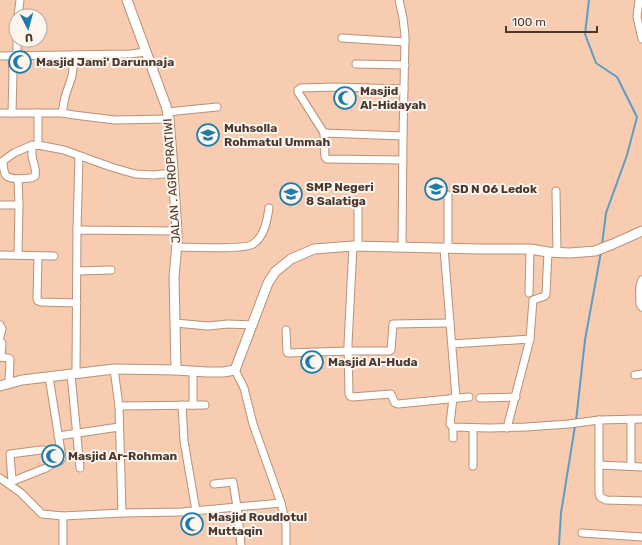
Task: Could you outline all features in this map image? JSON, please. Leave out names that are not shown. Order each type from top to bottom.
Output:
[{"type":"street","name":"JALAN . AGROPRATIWI","points":[[126,0],[168,115],[177,230],[174,277],[176,370]]},
{"type":"street","points":[[400,0],[405,36],[402,247]]},
{"type":"street","points":[[639,0],[637,17],[642,39]]},
{"type":"street","points":[[342,38],[405,42]]},
{"type":"street","points":[[12,113],[13,64],[16,48]]},
{"type":"street","points":[[0,56],[75,56],[146,52]]},
{"type":"street","points":[[62,113],[65,97],[72,76],[75,56]]},
{"type":"street","points":[[356,64],[405,65]]},
{"type":"street","points":[[403,160],[327,159],[325,157],[324,133],[298,92],[301,88],[404,89]]},
{"type":"street","points":[[0,113],[62,113],[74,116],[115,120],[168,115],[217,107]]},
{"type":"street","points":[[38,113],[35,145],[32,158],[35,163],[35,176],[31,178],[9,178],[4,173],[1,162],[14,153],[35,145],[64,150],[110,167],[135,174],[154,175],[173,173]]},
{"type":"street","points":[[324,133],[403,136]]},
{"type":"street","points":[[79,156],[77,303],[74,374],[80,468]]},
{"type":"street","points":[[18,179],[18,255]]},
{"type":"street","points":[[507,428],[530,339],[533,300],[545,296],[546,294],[553,252],[556,191]]},
{"type":"street","points":[[448,195],[446,248],[454,398],[450,424],[453,427],[453,438]]},
{"type":"street","points":[[0,205],[19,205]]},
{"type":"street","points":[[176,247],[237,247],[251,245],[257,241],[263,232],[269,208]]},
{"type":"street","points":[[358,208],[348,351],[349,394],[351,397],[391,394],[395,403],[398,404],[454,398],[469,398]]},
{"type":"street","points":[[78,230],[177,230]]},
{"type":"street","points":[[286,545],[286,525],[281,503],[254,424],[244,388],[235,370],[268,283],[275,272],[291,259],[314,249],[356,246],[530,249],[553,252],[595,250],[642,231]]},
{"type":"street","points":[[529,293],[530,249]]},
{"type":"street","points":[[0,255],[54,256]]},
{"type":"street","points":[[38,256],[38,301],[77,303]]},
{"type":"street","points":[[77,271],[111,270]]},
{"type":"street","points":[[642,280],[640,285],[640,304],[642,306]]},
{"type":"street","points":[[175,323],[208,326],[228,324],[253,325]]},
{"type":"street","points":[[286,330],[288,353],[390,351],[393,324],[450,323]]},
{"type":"street","points":[[0,325],[2,329],[0,337]]},
{"type":"street","points":[[452,344],[530,339]]},
{"type":"street","points":[[0,342],[2,343],[0,357],[10,359],[9,382]]},
{"type":"street","points":[[0,386],[9,382],[22,380],[114,369],[207,372],[235,370]]},
{"type":"street","points":[[114,369],[119,406],[122,513]]},
{"type":"street","points":[[193,371],[193,405]]},
{"type":"street","points":[[10,482],[46,468],[61,459],[49,377]]},
{"type":"street","points":[[480,398],[516,397]]},
{"type":"street","points":[[182,405],[184,441],[196,511]]},
{"type":"street","points":[[119,406],[205,405]]},
{"type":"street","points":[[631,419],[631,466]]},
{"type":"street","points":[[453,427],[507,428],[569,424],[599,420],[642,419]]},
{"type":"street","points":[[599,420],[600,497],[606,500],[642,501]]},
{"type":"street","points":[[58,436],[119,427]]},
{"type":"street","points":[[473,428],[473,466]]},
{"type":"street","points":[[10,482],[10,454],[43,450]]},
{"type":"street","points":[[599,465],[642,467]]},
{"type":"street","points":[[0,478],[10,482],[42,514],[63,516],[182,512],[281,503]]},
{"type":"street","points":[[214,484],[234,482],[242,545]]},
{"type":"street","points":[[63,516],[63,545]]},
{"type":"street","points":[[582,533],[642,537]]},
{"type":"waterway","points":[[589,0],[585,34],[596,63],[617,77],[637,117],[627,155],[606,213],[602,245]]},
{"type":"waterway","points":[[576,421],[585,340],[601,252]]},
{"type":"waterway","points":[[559,545],[561,513],[575,426]]},
{"type":"place","name":"Masjid Jami' Darunnaja","points":[[20,62]]},
{"type":"place","name":"Masjid Al-Hidayah","points":[[345,98]]},
{"type":"place","name":"Muhsolla Rohmatul Ummah","points":[[208,135]]},
{"type":"place","name":"SD N 06 Ledok","points":[[436,189]]},
{"type":"place","name":"SMP Negeri 8 Salatiga","points":[[291,194]]},
{"type":"place","name":"Masjid Al-Huda","points":[[312,362]]},
{"type":"place","name":"Masjid Ar-Rohman","points":[[53,456]]},
{"type":"place","name":"Masjid Roudlotul Muttaqin","points":[[192,524]]}]
